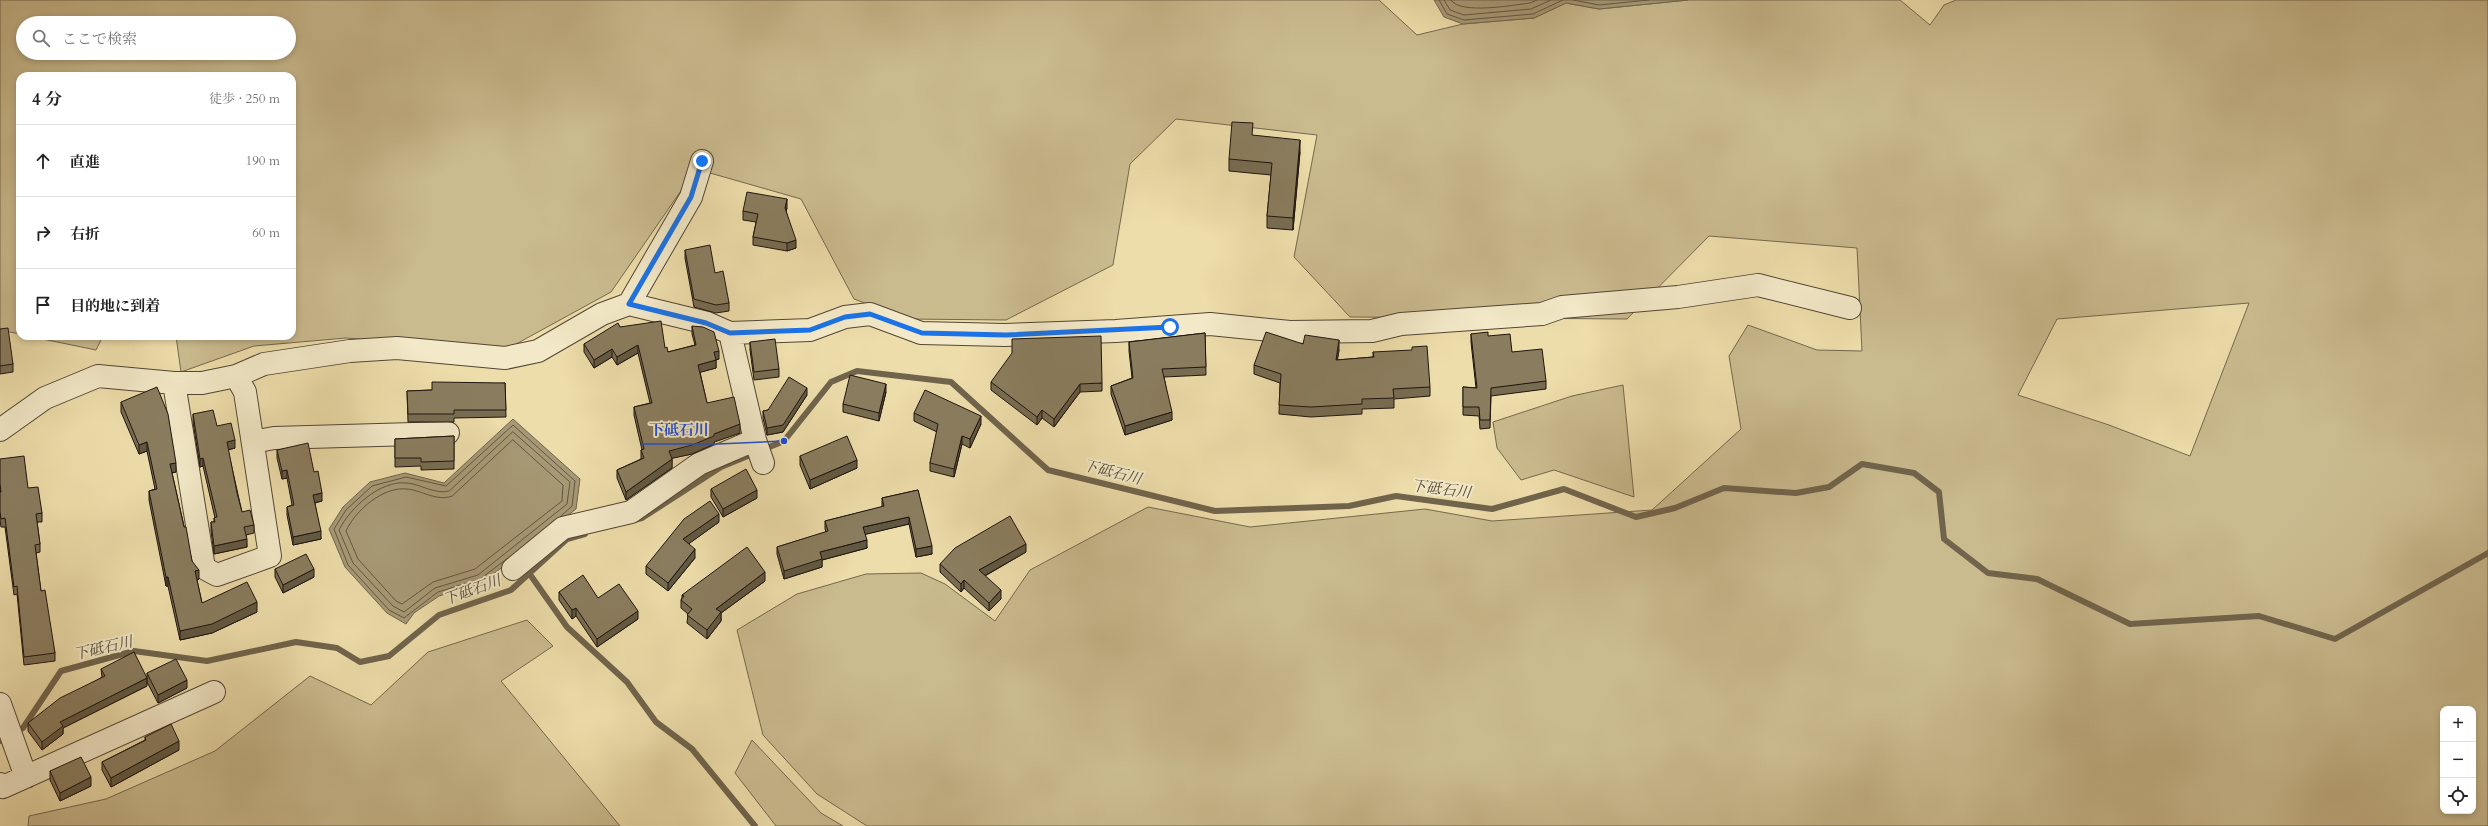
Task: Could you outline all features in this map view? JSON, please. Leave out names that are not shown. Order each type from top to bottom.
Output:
[{"type":"street","points":[[629,304],[691,197],[702,161]]},
{"type":"street","points":[[0,430],[46,398],[98,376],[174,383],[202,383],[236,376],[264,364],[350,351],[397,348],[505,358],[538,351],[602,314],[629,304],[706,323],[730,333],[810,330],[845,317],[870,314],[922,333],[1006,335],[1116,331],[1210,324],[1290,332],[1372,331],[1401,324],[1542,314],[1562,307],[1678,297],[1758,285],[1850,308]]},
{"type":"street","points":[[730,333],[755,440],[762,463]]},
{"type":"street","points":[[174,383],[204,568],[217,575],[270,556],[245,392],[236,376]]},
{"type":"street","points":[[252,442],[274,438],[448,433]]},
{"type":"street","points":[[513,569],[564,528],[631,512],[699,464],[755,440]]},
{"type":"street","points":[[0,784],[3,787],[214,692]]},
{"type":"street","points":[[0,704],[26,777]]},
{"type":"shaded area","points":[[0,0],[1379,0],[1417,35],[1463,24],[1534,18],[1566,3],[1599,9],[1688,0],[1900,0],[1930,25],[1944,5],[1956,0],[2488,0],[2488,826],[867,826],[817,794],[763,735],[737,630],[797,594],[866,574],[921,573],[945,584],[995,621],[1030,570],[1148,507],[1250,527],[1425,509],[1492,521],[1652,510],[1741,429],[1729,356],[1748,325],[1817,350],[1862,351],[1857,248],[1709,236],[1627,319],[1350,317],[1294,257],[1317,135],[1176,119],[1130,164],[1113,265],[1006,320],[907,319],[854,299],[801,199],[696,169],[611,292],[507,349],[346,338],[254,346],[181,372],[177,340],[296,340],[296,72],[16,72],[16,333],[0,330]],"holes":[[[2249,303],[2190,456],[2109,425],[2018,395],[2057,319]]]},
{"type":"shaded area","points":[[47,340],[101,340],[96,350]]},
{"type":"shaded area","points":[[1623,385],[1634,497],[1554,470],[1521,480],[1497,448],[1493,422],[1572,396]]},
{"type":"shaded area","points":[[527,620],[553,646],[501,681],[620,826],[28,826],[29,816],[106,799],[215,751],[310,676],[371,705],[428,652]]},
{"type":"shaded area","points":[[752,740],[821,813],[843,826],[776,826],[735,773]]},
{"type":"water","points":[[1434,0],[1688,0],[1599,9],[1566,3],[1534,18],[1463,24],[1444,17]]},
{"type":"water","points":[[513,419],[580,479],[576,509],[482,583],[439,596],[414,613],[406,624],[387,613],[345,567],[329,529],[343,507],[370,482],[405,473],[444,483]]},
{"type":"building","points":[[1232,122],[1253,123],[1252,135],[1300,140],[1293,218],[1267,216],[1272,163],[1229,159]]},
{"type":"building","points":[[747,192],[787,199],[785,208],[796,240],[787,243],[753,237],[758,214],[743,211]]},
{"type":"building","points":[[710,245],[715,273],[723,271],[729,303],[716,305],[694,299],[685,250]]},
{"type":"building","points":[[661,321],[665,348],[667,347],[668,352],[696,345],[692,326],[703,327],[714,332],[719,351],[714,352],[716,360],[698,365],[707,403],[734,397],[740,424],[714,434],[714,436],[692,445],[669,451],[672,459],[626,492],[617,470],[644,458],[641,450],[644,449],[634,407],[652,403],[638,345],[617,357],[612,349],[594,360],[584,344],[618,323],[620,327]]},
{"type":"building","points":[[8,328],[13,364],[0,366],[0,329]]},
{"type":"building","points":[[1266,332],[1303,344],[1305,335],[1339,340],[1336,360],[1374,357],[1373,352],[1412,350],[1412,347],[1427,346],[1430,387],[1393,389],[1394,398],[1362,399],[1362,404],[1311,407],[1279,405],[1281,374],[1254,365]]},
{"type":"building","points":[[1488,332],[1488,336],[1510,334],[1512,352],[1542,349],[1546,381],[1491,388],[1490,420],[1480,420],[1479,407],[1463,407],[1463,387],[1477,388],[1471,334]]},
{"type":"building","points":[[1205,333],[1206,367],[1162,369],[1172,412],[1125,426],[1111,386],[1133,378],[1129,342]]},
{"type":"building","points":[[1101,336],[1102,383],[1080,384],[1054,419],[1042,410],[1037,417],[991,382],[1012,353],[1012,339]]},
{"type":"building","points":[[775,339],[779,369],[754,372],[750,342]]},
{"type":"building","points":[[850,375],[886,384],[879,413],[843,404]]},
{"type":"building","points":[[789,377],[807,388],[783,425],[767,428],[763,411],[768,410]]},
{"type":"building","points":[[432,382],[505,383],[506,410],[454,410],[454,414],[408,414],[407,391],[432,390]]},
{"type":"building","points":[[157,387],[168,414],[176,463],[170,464],[184,527],[186,527],[192,561],[199,570],[195,571],[202,603],[247,582],[257,602],[212,624],[180,631],[168,577],[166,577],[149,491],[157,489],[147,442],[139,445],[121,402]]},
{"type":"building","points":[[925,390],[981,416],[970,439],[962,436],[954,469],[930,463],[938,424],[914,413]]},
{"type":"building","points":[[213,410],[217,426],[231,423],[235,440],[227,442],[237,493],[242,512],[250,510],[254,525],[244,527],[247,539],[214,546],[211,522],[215,522],[214,518],[217,517],[203,458],[200,459],[193,414]]},
{"type":"building","points":[[454,436],[454,461],[421,462],[421,458],[395,458],[395,439]]},
{"type":"building","points":[[847,436],[857,460],[810,480],[800,456]]},
{"type":"building","points":[[308,443],[314,472],[318,471],[322,493],[313,495],[321,531],[293,537],[287,507],[294,505],[287,470],[282,471],[277,450]]},
{"type":"building","points":[[24,456],[28,488],[38,487],[42,513],[36,514],[40,544],[35,545],[41,591],[45,590],[55,653],[24,657],[17,586],[14,587],[5,518],[1,519],[0,512],[0,459]]},
{"type":"building","points":[[746,469],[757,490],[723,509],[711,489]]},
{"type":"building","points":[[918,490],[932,546],[916,549],[909,517],[863,527],[867,540],[820,552],[822,559],[784,571],[777,547],[828,531],[825,521],[884,506],[882,498]]},
{"type":"building","points":[[710,501],[719,514],[683,539],[695,549],[668,583],[646,566],[684,519]]},
{"type":"building","points":[[1010,516],[1026,544],[979,570],[1001,590],[989,603],[964,580],[961,584],[940,564],[955,548]]},
{"type":"building","points":[[747,547],[765,572],[716,609],[721,612],[707,630],[687,615],[692,609],[681,600],[684,596],[682,595]]},
{"type":"building","points":[[306,554],[314,569],[283,585],[275,569]]},
{"type":"building","points":[[583,575],[598,598],[619,584],[638,611],[597,639],[576,608],[572,610],[559,592]]},
{"type":"building","points":[[134,652],[147,678],[60,722],[63,726],[42,742],[28,723],[60,698],[105,676],[101,669]]},
{"type":"building","points":[[176,659],[187,680],[158,695],[147,673]]},
{"type":"building","points":[[171,724],[179,741],[111,778],[102,762],[146,740],[145,737]]},
{"type":"building","points":[[81,757],[91,777],[60,793],[50,771]]},
{"type":"waterway","name":"下砥石川","points":[[634,520],[642,518],[721,467],[784,441],[831,382],[857,371],[951,382],[1048,470],[1215,511],[1349,506],[1396,496],[1492,509],[1564,489],[1636,517],[1675,508],[1724,488],[1796,493],[1829,487],[1862,464],[1914,473],[1939,492],[1944,539],[1988,573],[2037,579],[2130,624],[2259,616],[2335,639],[2488,553]]},
{"type":"waterway","name":"下砥石川","points":[[0,741],[23,728],[61,671],[134,651],[207,661],[296,642],[337,648],[360,662],[389,656],[439,615],[511,590],[567,539],[585,534]]},
{"type":"waterway","points":[[529,573],[567,627],[627,682],[656,722],[692,749],[755,826]]},
{"type":"place","name":"下砥石川","points":[[784,441]]},
{"type":"route","points":[[702,161],[691,197],[641,287],[629,304],[706,323],[730,333],[810,330],[845,317],[870,314],[922,333],[1006,335],[1116,331],[1170,327]]}]
